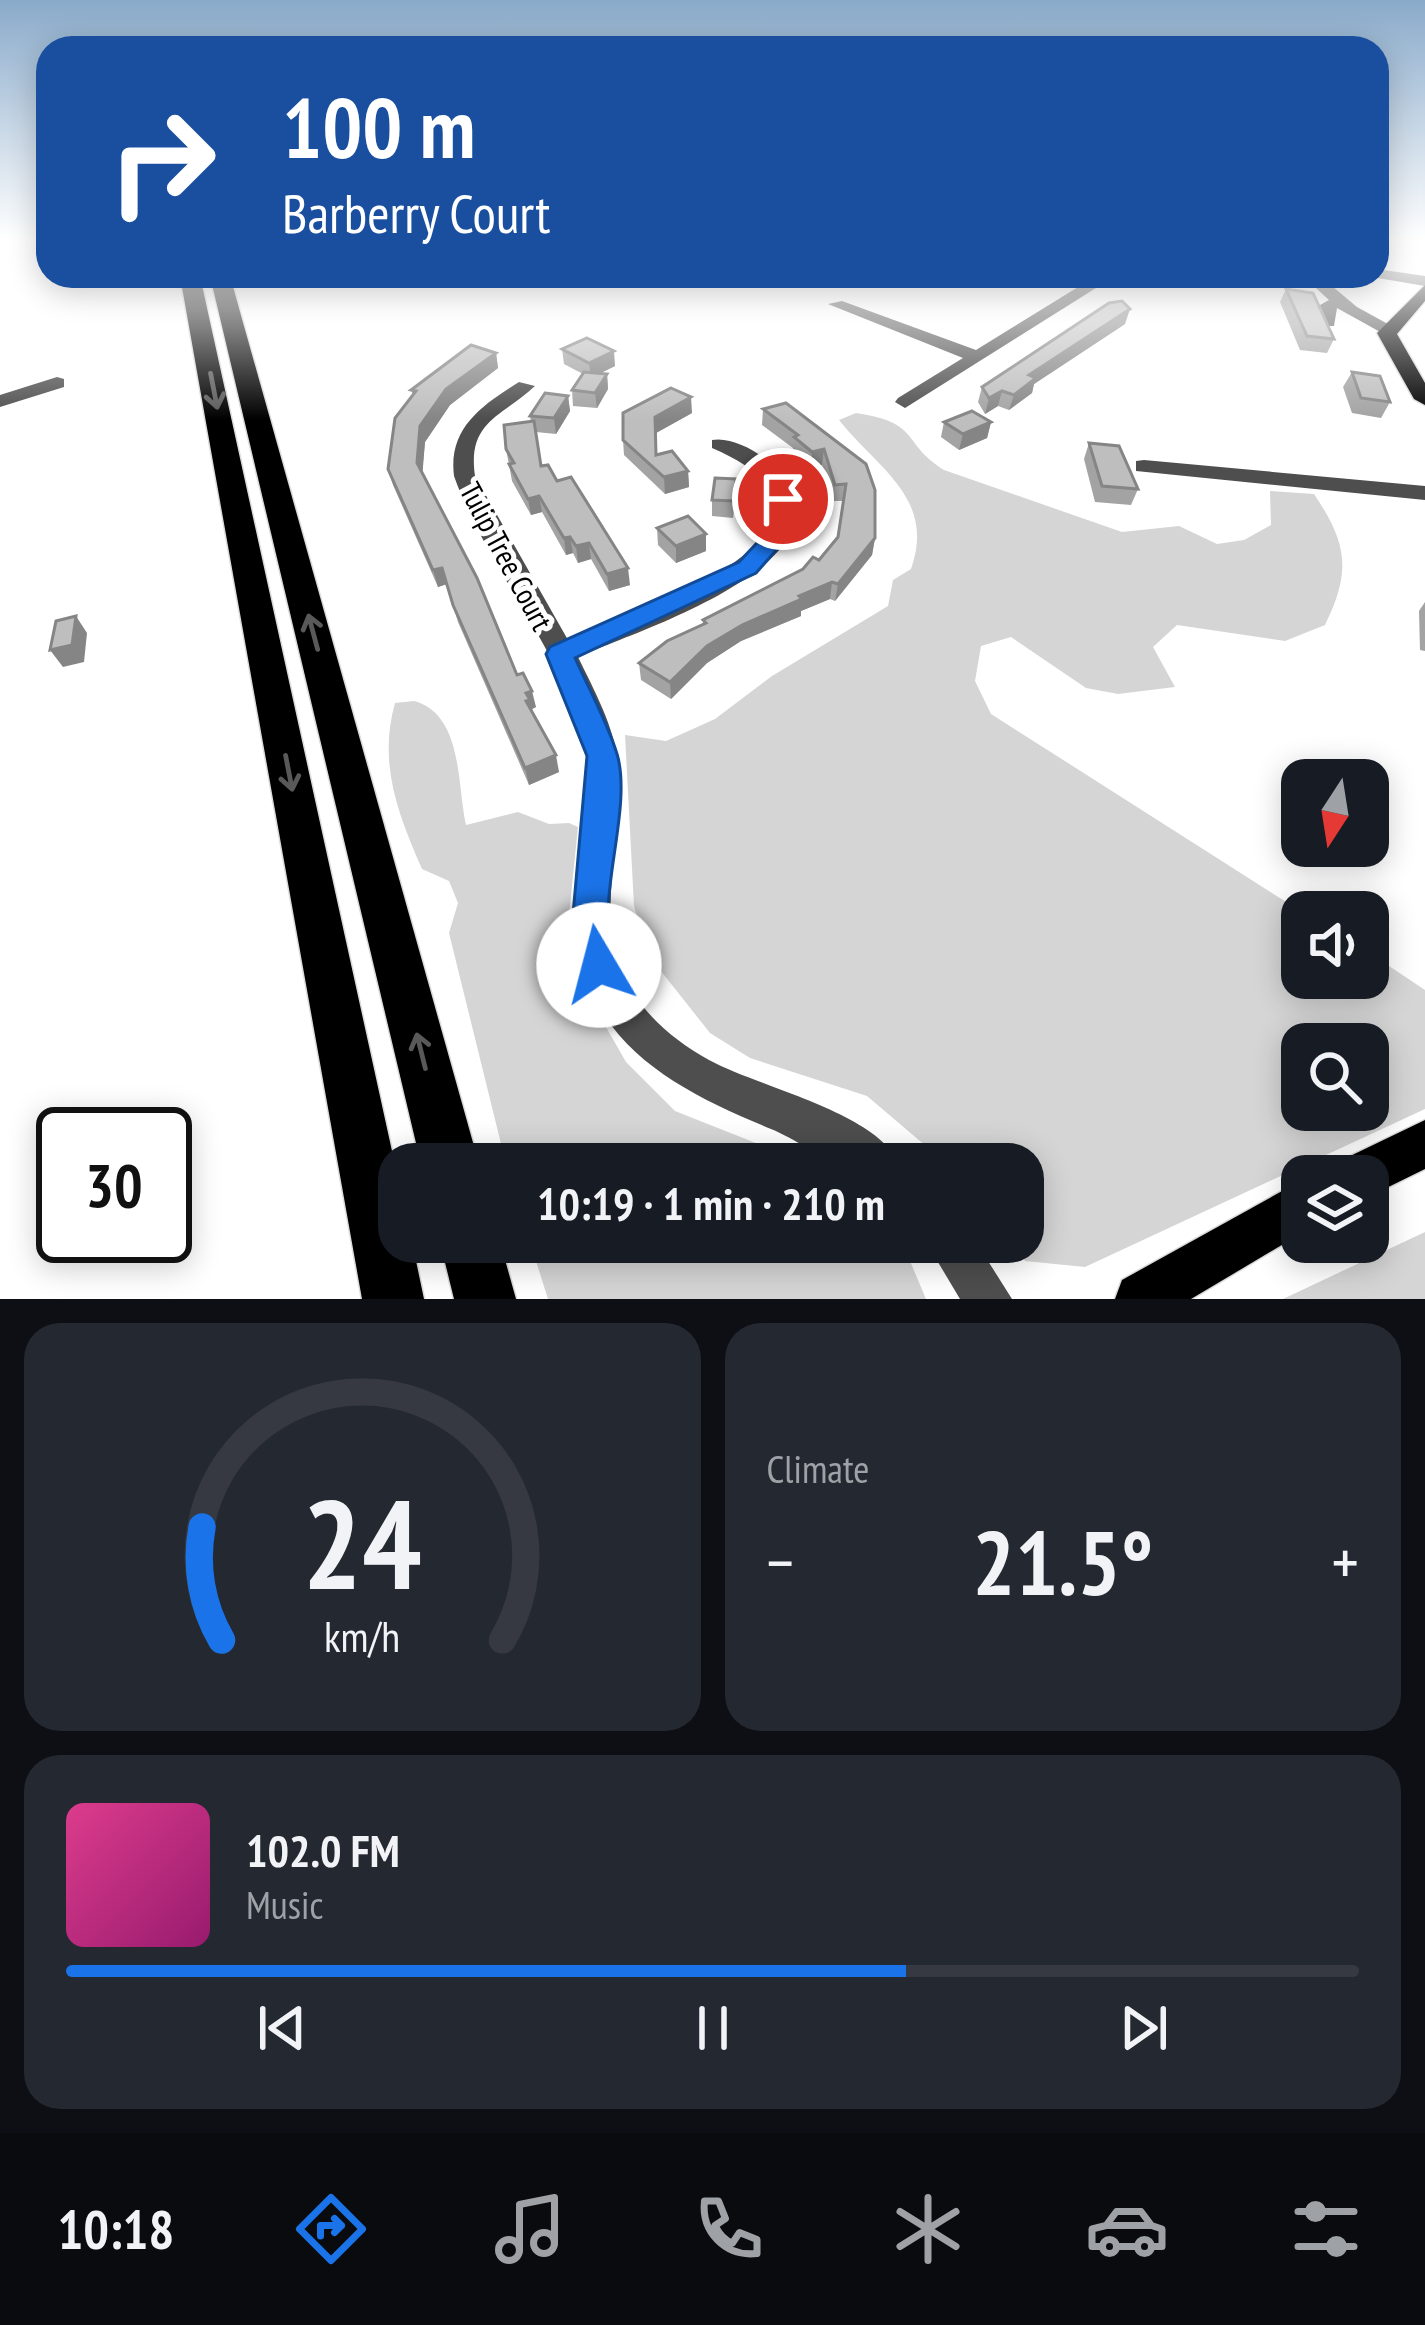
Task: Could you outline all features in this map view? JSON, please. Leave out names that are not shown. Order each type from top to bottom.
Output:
[{"type":"highway","points":[[195,299],[394,1299]]},
{"type":"highway","points":[[226,299],[445,1143]]},
{"type":"highway","points":[[476,1263],[485,1299]]},
{"type":"main road","points":[[1414,299],[1388,329],[1390,347],[1425,399]]},
{"type":"main road","points":[[1389,1162],[1425,1144]]},
{"type":"main road","points":[[1142,1299],[1281,1216]]},
{"type":"street","points":[[905,402],[1070,299]]},
{"type":"street","points":[[1336,299],[1388,329]]},
{"type":"street","points":[[1328,322],[1328,305],[1340,302]]},
{"type":"street","points":[[836,304],[976,357]]},
{"type":"street","points":[[0,401],[57,383]]},
{"type":"street","name":"Tulip Tree Court","points":[[526,386],[473,427],[460,465],[472,496],[560,654],[602,756],[590,926],[615,1003],[644,1037],[682,1065],[723,1088],[820,1127],[845,1143]]},
{"type":"street","points":[[560,654],[727,578],[774,543],[784,515],[777,484],[754,460],[719,444]]},
{"type":"street","points":[[1144,466],[1425,493]]},
{"type":"street","points":[[963,1263],[988,1299]]},
{"type":"shaded area","points":[[856,413],[891,422],[944,470],[1122,532],[1179,526],[1217,544],[1244,540],[1271,525],[1270,491],[1314,494],[1334,528],[1342,558],[1339,589],[1325,625],[1285,641],[1177,625],[1153,647],[1175,687],[1118,694],[1086,688],[1011,637],[981,646],[975,681],[991,714],[1281,899],[1281,999],[1389,999],[1389,966],[1425,990],[1425,1109],[1389,1126],[1389,1023],[1281,1023],[1281,1131],[1378,1131],[1326,1155],[1281,1155],[1281,1176],[1085,1267],[1044,1263],[1044,1143],[922,1143],[867,1096],[750,1058],[710,1033],[649,956],[634,906],[625,735],[666,741],[715,719],[772,676],[888,606],[893,580],[911,569],[917,544],[909,504],[886,470],[839,420]]},
{"type":"shaded area","points":[[414,701],[442,720],[455,753],[466,825],[518,812],[549,824],[578,827],[568,925],[578,978],[626,1062],[675,1111],[756,1143],[501,1143],[449,933],[458,903],[449,881],[422,869],[393,788],[389,747],[395,703]]},
{"type":"shaded area","points":[[1425,1232],[1425,1299],[1283,1299],[1359,1263],[1389,1263],[1389,1249]]},
{"type":"shaded area","points":[[537,1263],[911,1263],[926,1299],[548,1299]]},
{"type":"building","points":[[1290,299],[1316,299],[1334,339],[1307,336]]},
{"type":"building","points":[[1122,301],[1130,309],[1029,375],[1036,378],[1014,395],[1002,391],[989,398],[982,387],[1109,303]]},
{"type":"building","points":[[587,338],[614,351],[589,363],[562,349]]},
{"type":"building","points":[[471,345],[496,353],[446,389],[420,426],[417,463],[477,578],[517,675],[523,673],[532,691],[526,693],[530,700],[526,701],[556,755],[525,768],[453,605],[442,568],[433,570],[388,469],[395,418],[416,391],[411,390]]},
{"type":"building","points":[[584,372],[607,374],[595,393],[572,390]]},
{"type":"building","points":[[1352,372],[1380,376],[1390,402],[1361,398]]},
{"type":"building","points":[[671,388],[691,397],[655,417],[656,455],[672,451],[688,471],[664,477],[623,440],[623,413]]},
{"type":"building","points":[[545,393],[568,396],[554,418],[530,416]]},
{"type":"building","points":[[786,403],[866,464],[875,490],[875,538],[838,584],[832,582],[799,596],[802,599],[742,625],[707,646],[670,682],[639,663],[667,641],[706,623],[703,620],[803,569],[813,557],[819,560],[838,537],[846,484],[835,485],[824,449],[812,452],[763,409]]},
{"type":"building","points":[[972,411],[991,422],[963,434],[944,422]]},
{"type":"building","points":[[534,421],[541,466],[548,465],[557,481],[571,477],[628,568],[607,574],[589,543],[576,546],[570,537],[564,538],[539,496],[528,499],[509,464],[514,463],[506,449],[504,425]]},
{"type":"building","points":[[1089,443],[1119,446],[1138,489],[1102,486]]},
{"type":"building","points":[[715,478],[736,479],[734,501],[712,500]]},
{"type":"building","points":[[688,516],[706,534],[676,546],[657,528]]},
{"type":"building","points":[[76,616],[72,645],[50,650],[56,621]]},
{"type":"route","points":[[599,965],[590,926],[590,890],[604,784],[602,756],[560,654],[747,568],[763,556],[782,530],[783,499]]}]
